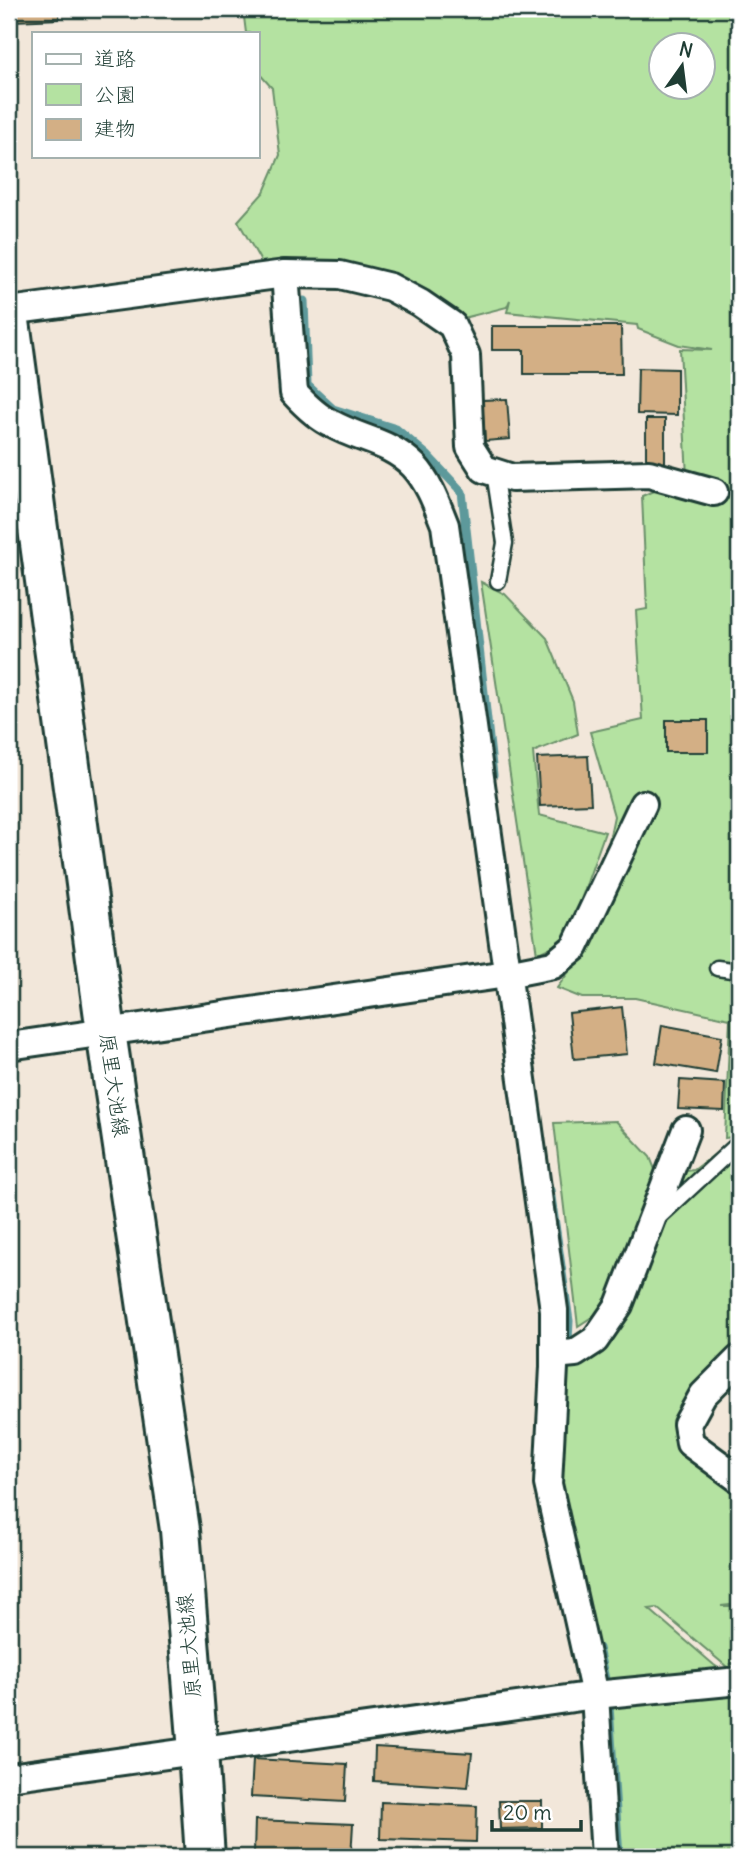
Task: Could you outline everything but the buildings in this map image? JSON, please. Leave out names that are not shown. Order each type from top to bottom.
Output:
[{"type":"main road","name":"原里大池線","points":[[9,312],[106,1032],[180,1530],[205,1857]]},
{"type":"street","points":[[9,312],[285,274],[340,275],[390,287],[452,325],[466,355],[470,447],[484,469],[512,478],[649,474],[714,492]]},
{"type":"street","points":[[285,274],[294,393],[331,425],[387,446],[415,467],[432,493],[445,525],[554,1310],[548,1484],[595,1695],[605,1857]]},
{"type":"street","points":[[9,1046],[507,974],[553,965],[575,947],[642,804]]},
{"type":"street","points":[[554,1354],[575,1353],[594,1340],[620,1305],[686,1130]]},
{"type":"street","points":[[739,1359],[702,1395],[687,1424],[690,1443],[739,1479]]},
{"type":"street","points":[[9,1777],[595,1695],[739,1681]]},
{"type":"lane","points":[[494,472],[505,543],[498,582]]},
{"type":"lane","points":[[717,968],[739,971]]},
{"type":"lane","points":[[649,1226],[739,1143]]},
{"type":"green space","points":[[243,9],[739,9],[739,1136],[725,1138],[730,1019],[635,998],[582,998],[557,988],[587,947],[614,816],[590,732],[643,720],[636,611],[647,609],[642,496],[687,476],[680,349],[712,350],[679,345],[638,329],[637,325],[507,312],[510,300],[507,307],[448,322],[413,291],[264,267],[238,221],[264,192],[280,155],[272,88],[259,73],[259,32],[246,32]]},
{"type":"green space","points":[[481,582],[505,594],[547,638],[573,701],[578,734],[533,752],[539,815],[605,832],[567,939],[537,954]]},
{"type":"green space","points":[[616,1121],[650,1157],[658,1177],[604,1309],[578,1326],[554,1123]]},
{"type":"green space","points":[[739,1139],[739,1367],[687,1424],[684,1447],[739,1463],[739,1604],[721,1606],[739,1606],[739,1677],[657,1608],[649,1609],[714,1665],[739,1682],[739,1857],[604,1857],[591,1677],[548,1484],[561,1360],[595,1340],[669,1173],[694,1170],[732,1141]]},
{"type":"waterway","points":[[304,301],[307,385],[333,409],[396,429],[428,456],[462,492],[493,775]]},
{"type":"waterway","points":[[550,1190],[569,1321],[568,1340]]},
{"type":"waterway","points":[[598,1648],[605,1679]]},
{"type":"waterway","points":[[609,1706],[619,1857]]}]
